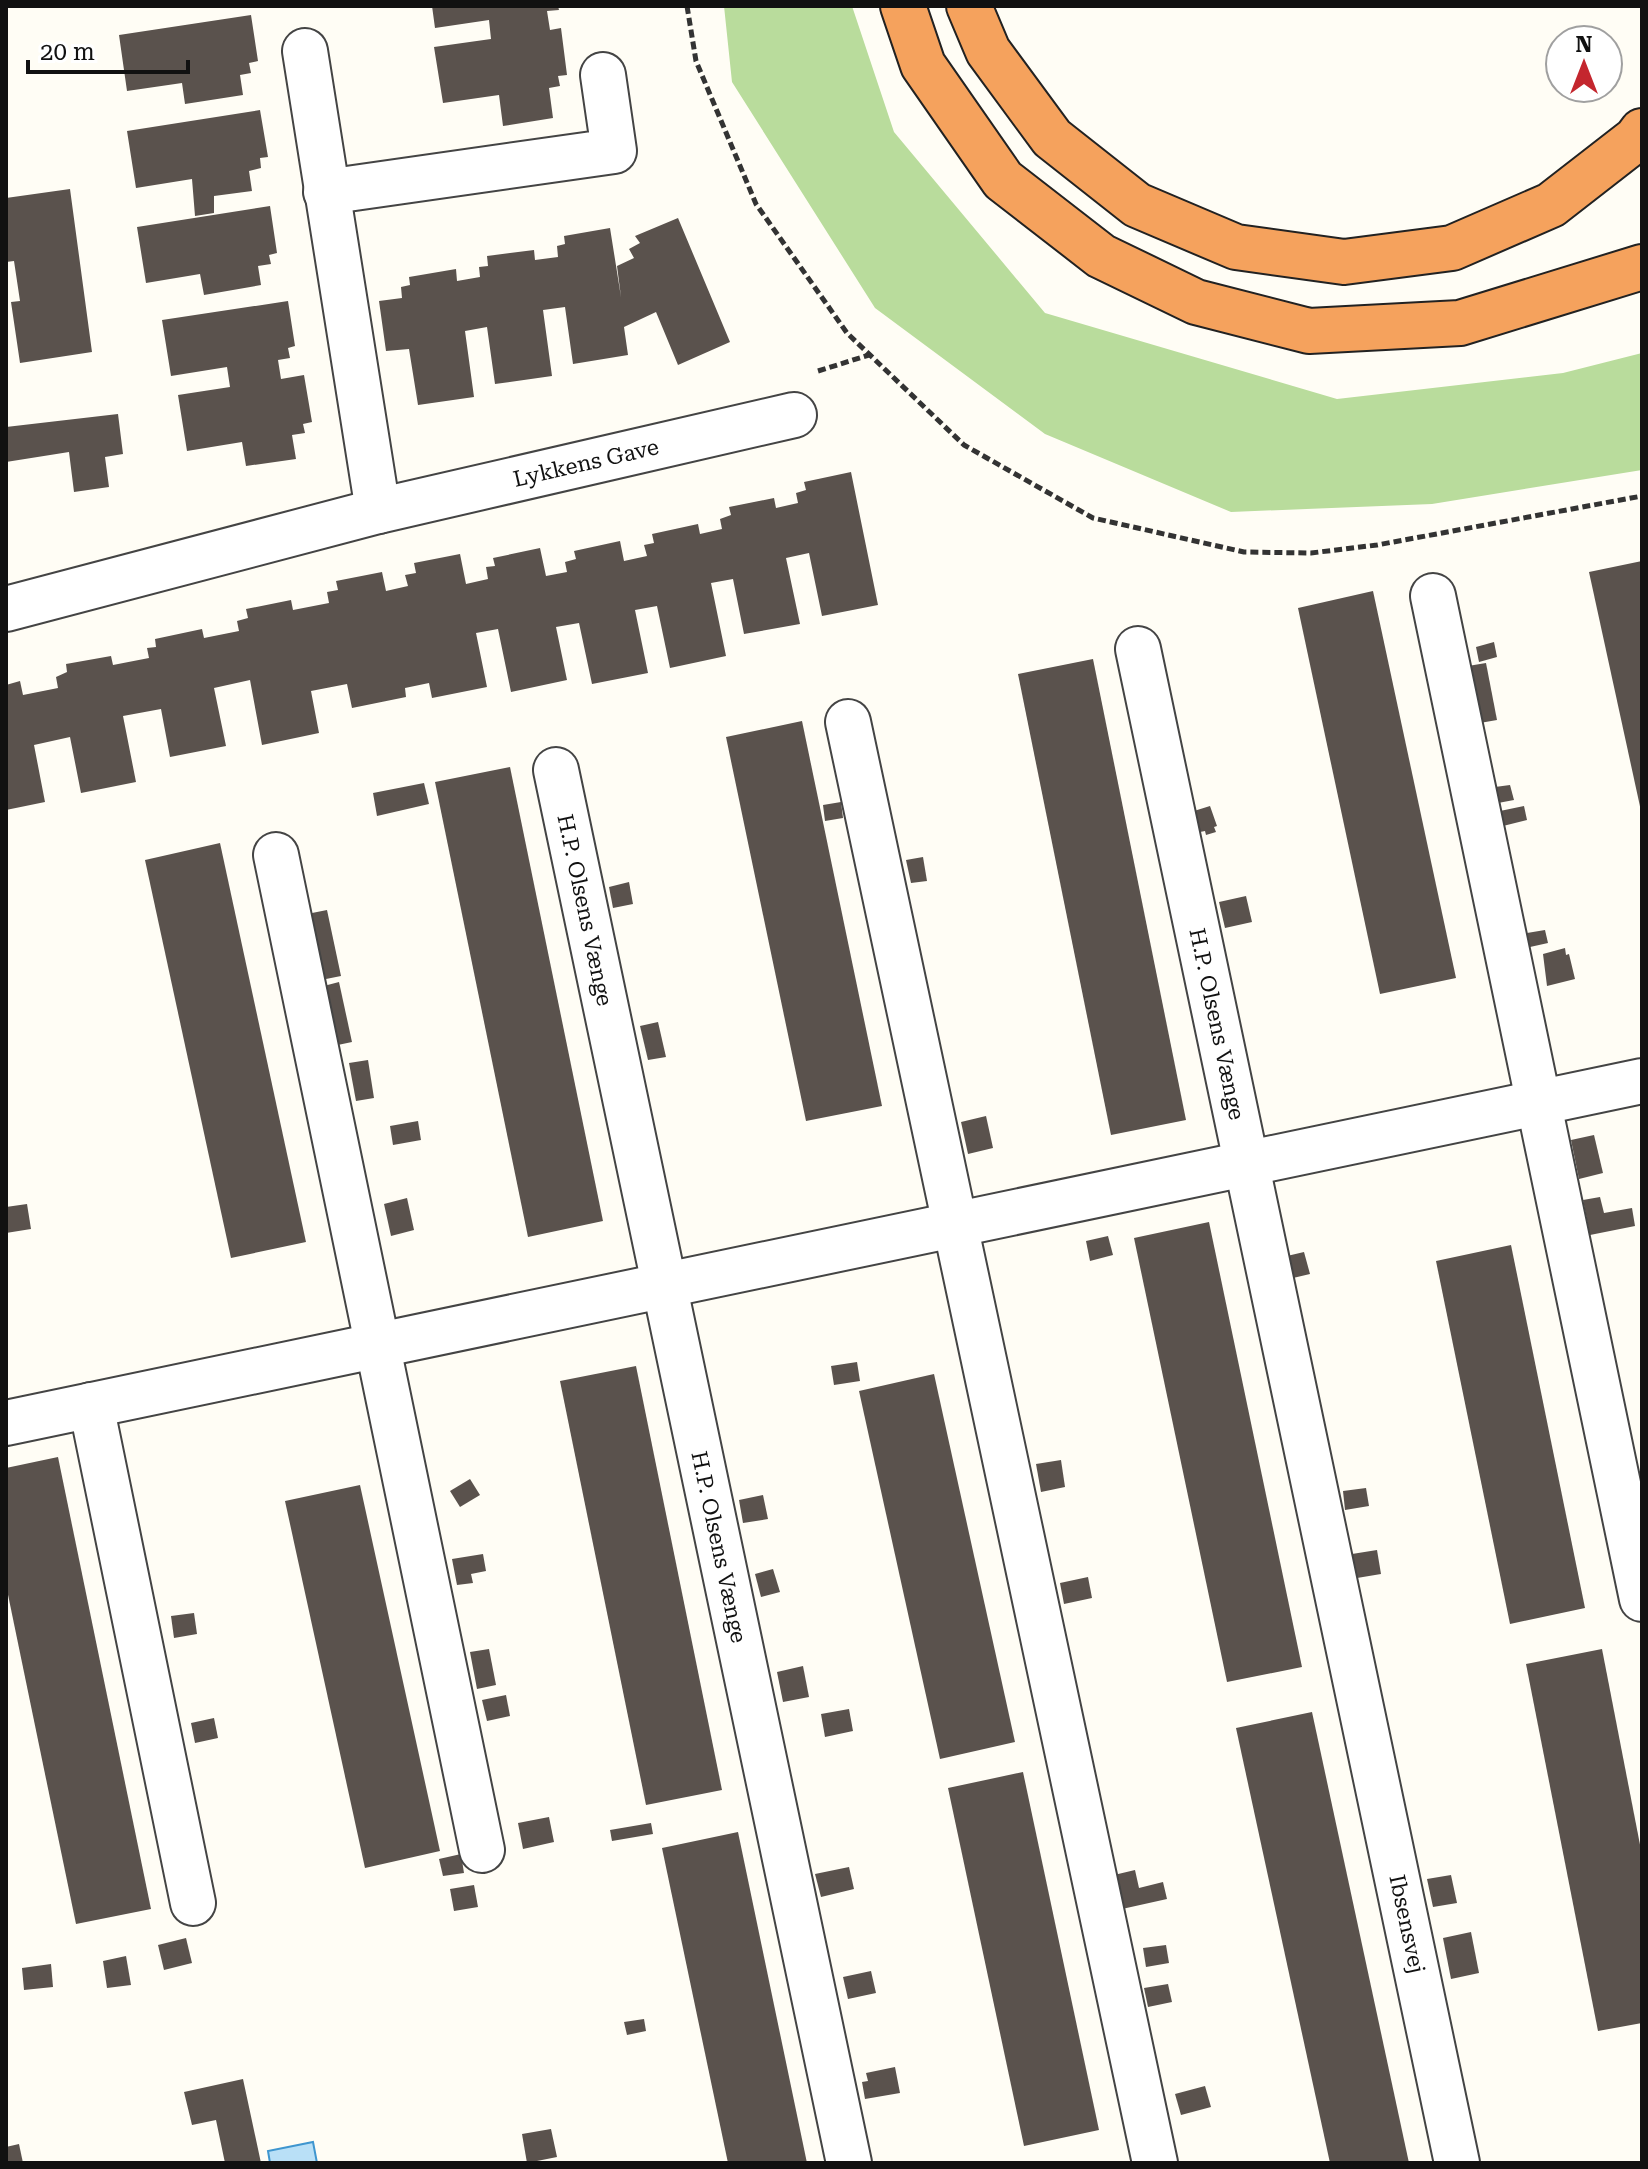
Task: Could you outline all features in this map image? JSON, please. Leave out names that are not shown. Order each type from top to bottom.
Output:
[{"type":"highway","points":[[903,6],[923,65],[1003,180],[1101,256],[1196,302],[1309,331],[1460,323],[1642,267]]},
{"type":"highway","points":[[969,6],[988,51],[1052,138],[1137,205],[1236,247],[1344,262],[1452,248],[1551,205],[1636,139],[1642,131]]},
{"type":"street","points":[[305,51],[378,511]]},
{"type":"street","points":[[326,192],[614,151],[603,75]]},
{"type":"street","name":"Lykkens Gave","points":[[6,609],[378,511],[794,415]]},
{"type":"street","points":[[1433,596],[1642,1599]]},
{"type":"street","name":"H.P. Olsens Vænge","points":[[1138,649],[1357,1686]]},
{"type":"street","points":[[848,722],[1155,2163]]},
{"type":"street","name":"H.P. Olsens Vænge","points":[[556,770],[849,2163]]},
{"type":"street","points":[[276,855],[482,1850]]},
{"type":"street","points":[[6,1423],[1642,1081]]},
{"type":"street","points":[[91,1405],[193,1903]]},
{"type":"street","name":"Ibsensvej","points":[[1357,1686],[1457,2163]]},
{"type":"path","points":[[687,6],[696,61],[756,204],[847,333],[964,445],[1093,518],[1244,552],[1311,553],[1377,545],[1642,496]]},
{"type":"green space","points":[[724,6],[852,6],[894,132],[1045,313],[1337,399],[1563,373],[1642,353],[1642,470],[1432,504],[1231,512],[1045,434],[875,308],[732,82]]},
{"type":"water","points":[[313,2142],[317,2163],[270,2163],[268,2151]]},
{"type":"building","points":[[432,6],[558,6],[559,10],[547,11],[550,30],[561,28],[567,75],[558,76],[560,86],[549,88],[553,118],[503,126],[499,95],[443,103],[434,47],[491,39],[489,20],[435,28]]},
{"type":"building","points":[[251,15],[258,61],[249,63],[251,73],[240,75],[243,95],[185,104],[182,83],[127,91],[119,35]]},
{"type":"building","points":[[260,110],[268,157],[260,158],[261,168],[249,171],[252,191],[214,196],[214,213],[195,216],[192,179],[136,188],[127,131]]},
{"type":"building","points":[[70,189],[92,352],[20,363],[11,302],[20,301],[14,261],[6,262],[6,198]]},
{"type":"building","points":[[270,206],[277,253],[269,255],[271,264],[258,266],[261,285],[204,295],[200,274],[146,283],[137,227]]},
{"type":"building","points":[[678,218],[730,342],[678,365],[656,312],[624,327],[628,355],[573,364],[565,307],[543,310],[552,376],[495,384],[487,327],[465,331],[474,397],[418,405],[409,349],[386,351],[379,301],[402,298],[401,287],[410,285],[409,277],[456,269],[457,281],[480,277],[479,267],[488,266],[487,256],[534,250],[535,260],[558,257],[557,246],[565,244],[564,236],[610,228],[621,297],[617,266],[634,258],[629,249],[640,243],[635,236]]},
{"type":"building","points":[[288,301],[295,346],[288,348],[290,358],[278,360],[281,379],[304,375],[312,422],[303,424],[305,433],[292,435],[296,459],[246,466],[242,442],[187,451],[178,395],[230,387],[227,367],[171,376],[162,320]]},
{"type":"building","points":[[118,414],[123,454],[105,457],[109,487],[74,492],[69,452],[6,462],[6,427]]},
{"type":"building","points":[[851,472],[878,605],[822,616],[809,553],[786,558],[800,624],[744,634],[733,579],[711,583],[726,656],[670,668],[657,606],[635,610],[648,673],[592,684],[579,623],[556,627],[567,680],[511,692],[498,629],[476,633],[487,687],[432,698],[429,683],[405,688],[406,697],[352,708],[347,684],[311,691],[319,733],[262,745],[250,680],[214,688],[226,746],[170,757],[161,709],[123,716],[136,782],[81,793],[70,737],[34,745],[45,802],[6,810],[6,685],[20,681],[23,695],[58,688],[56,677],[67,672],[66,664],[111,656],[113,665],[149,658],[147,648],[156,647],[155,639],[202,629],[204,638],[239,631],[237,621],[248,618],[246,609],[291,600],[293,610],[329,603],[327,592],[338,590],[336,581],[382,572],[386,591],[408,586],[405,575],[416,573],[414,563],[460,554],[466,584],[488,579],[486,567],[495,566],[493,558],[540,548],[546,576],[567,572],[565,562],[576,559],[574,551],[620,541],[624,561],[647,556],[644,545],[654,543],[652,534],[698,524],[700,534],[722,529],[720,519],[731,515],[729,507],[774,498],[776,508],[798,503],[796,493],[806,490],[804,482]]},
{"type":"building","points":[[1642,561],[1642,810],[1641,811],[1589,572]]},
{"type":"building","points":[[1373,591],[1456,978],[1380,994],[1298,608]]},
{"type":"building","points":[[1494,642],[1497,657],[1479,662],[1476,647]]},
{"type":"building","points":[[1093,659],[1186,1120],[1111,1135],[1018,674]]},
{"type":"building","points":[[1486,663],[1497,720],[1474,724],[1462,667]]},
{"type":"building","points":[[802,721],[882,1106],[806,1121],[726,737]]},
{"type":"building","points":[[510,767],[603,1221],[528,1237],[435,782]]},
{"type":"building","points":[[424,783],[429,804],[377,816],[373,793]]},
{"type":"building","points":[[1510,785],[1514,800],[1498,803],[1495,787]]},
{"type":"building","points":[[841,802],[843,818],[825,821],[823,805]]},
{"type":"building","points":[[1210,806],[1217,826],[1214,827],[1216,832],[1206,835],[1205,831],[1200,832],[1194,811]]},
{"type":"building","points":[[1524,806],[1527,820],[1503,826],[1500,811]]},
{"type":"building","points":[[220,843],[306,1242],[231,1258],[145,860]]},
{"type":"building","points":[[923,857],[927,881],[911,883],[906,860]]},
{"type":"building","points":[[629,882],[633,904],[613,908],[609,887]]},
{"type":"building","points":[[1246,896],[1252,922],[1225,928],[1219,902]]},
{"type":"building","points":[[327,910],[341,976],[321,980],[307,914]]},
{"type":"building","points":[[1545,930],[1548,943],[1530,947],[1527,933]]},
{"type":"building","points":[[1565,948],[1575,979],[1547,986],[1543,954]]},
{"type":"building","points":[[339,982],[352,1042],[333,1046],[320,987]]},
{"type":"building","points":[[658,1022],[666,1057],[648,1060],[640,1026]]},
{"type":"building","points":[[368,1060],[374,1098],[356,1101],[349,1063]]},
{"type":"building","points":[[986,1116],[993,1148],[968,1154],[961,1122]]},
{"type":"building","points":[[418,1121],[421,1140],[393,1145],[390,1126]]},
{"type":"building","points":[[1594,1135],[1603,1173],[1579,1179],[1571,1140]]},
{"type":"building","points":[[1600,1197],[1604,1213],[1632,1208],[1635,1226],[1590,1235],[1583,1200]]},
{"type":"building","points":[[407,1198],[414,1230],[391,1236],[384,1204]]},
{"type":"building","points":[[27,1204],[31,1229],[6,1233],[6,1207]]},
{"type":"building","points":[[1209,1222],[1302,1667],[1227,1682],[1134,1238]]},
{"type":"building","points":[[1108,1236],[1113,1255],[1090,1261],[1086,1241]]},
{"type":"building","points":[[1511,1245],[1585,1608],[1510,1624],[1436,1261]]},
{"type":"building","points":[[1304,1252],[1310,1274],[1293,1278],[1287,1256]]},
{"type":"building","points":[[857,1362],[860,1381],[834,1385],[831,1366]]},
{"type":"building","points":[[636,1366],[722,1790],[646,1805],[560,1381]]},
{"type":"building","points":[[934,1374],[1015,1742],[940,1759],[859,1391]]},
{"type":"building","points":[[58,1457],[151,1909],[76,1924],[6,1585],[6,1468]]},
{"type":"building","points":[[1061,1460],[1065,1487],[1041,1492],[1036,1464]]},
{"type":"building","points":[[470,1479],[480,1495],[460,1507],[450,1491]]},
{"type":"building","points":[[360,1485],[440,1851],[365,1868],[285,1501]]},
{"type":"building","points":[[1366,1488],[1369,1506],[1345,1510],[1343,1491]]},
{"type":"building","points":[[763,1495],[768,1519],[743,1523],[739,1500]]},
{"type":"building","points":[[1377,1550],[1381,1574],[1357,1578],[1352,1554]]},
{"type":"building","points":[[483,1554],[486,1571],[471,1574],[473,1583],[457,1585],[452,1559]]},
{"type":"building","points":[[773,1569],[780,1592],[761,1597],[755,1574]]},
{"type":"building","points":[[1088,1577],[1092,1598],[1064,1604],[1060,1583]]},
{"type":"building","points":[[194,1613],[197,1634],[174,1638],[171,1616]]},
{"type":"building","points":[[489,1649],[496,1685],[477,1689],[470,1652]]},
{"type":"building","points":[[1602,1649],[1642,1855],[1642,2023],[1598,2031],[1526,1664]]},
{"type":"building","points":[[803,1666],[809,1697],[783,1702],[777,1672]]},
{"type":"building","points":[[506,1695],[510,1716],[487,1721],[482,1700]]},
{"type":"building","points":[[849,1709],[853,1731],[825,1737],[821,1714]]},
{"type":"building","points":[[1312,1712],[1409,2163],[1330,2163],[1236,1728]]},
{"type":"building","points":[[214,1718],[218,1738],[195,1743],[191,1723]]},
{"type":"building","points":[[1023,1772],[1099,2130],[1024,2146],[948,1788]]},
{"type":"building","points":[[549,1817],[554,1842],[523,1849],[518,1823]]},
{"type":"building","points":[[651,1823],[653,1834],[612,1841],[610,1830]]},
{"type":"building","points":[[738,1832],[807,2163],[728,2163],[662,1848]]},
{"type":"building","points":[[461,1854],[464,1873],[443,1876],[439,1859]]},
{"type":"building","points":[[849,1867],[854,1889],[821,1897],[815,1874]]},
{"type":"building","points":[[1135,1870],[1139,1888],[1163,1882],[1167,1899],[1122,1909],[1114,1875]]},
{"type":"building","points":[[1451,1875],[1457,1903],[1433,1907],[1427,1879]]},
{"type":"building","points":[[474,1885],[478,1907],[454,1911],[450,1889]]},
{"type":"building","points":[[1471,1932],[1479,1973],[1451,1979],[1443,1938]]},
{"type":"building","points":[[186,1938],[192,1963],[164,1970],[158,1945]]},
{"type":"building","points":[[1166,1945],[1169,1963],[1146,1967],[1143,1948]]},
{"type":"building","points":[[126,1956],[131,1985],[107,1988],[103,1961]]},
{"type":"building","points":[[51,1964],[53,1987],[24,1990],[22,1968]]},
{"type":"building","points":[[871,1971],[876,1993],[848,1999],[843,1977]]},
{"type":"building","points":[[1168,1984],[1172,2002],[1148,2007],[1144,1988]]},
{"type":"building","points":[[644,2019],[646,2031],[627,2035],[624,2022]]},
{"type":"building","points":[[895,2067],[900,2093],[865,2099],[862,2082],[868,2081],[866,2073]]},
{"type":"building","points":[[243,2079],[261,2163],[225,2163],[216,2120],[192,2125],[184,2092]]},
{"type":"building","points":[[1205,2086],[1211,2107],[1181,2115],[1175,2094]]},
{"type":"building","points":[[551,2129],[557,2157],[527,2163],[522,2134]]},
{"type":"building","points":[[19,2144],[23,2163],[6,2163],[6,2147]]}]
